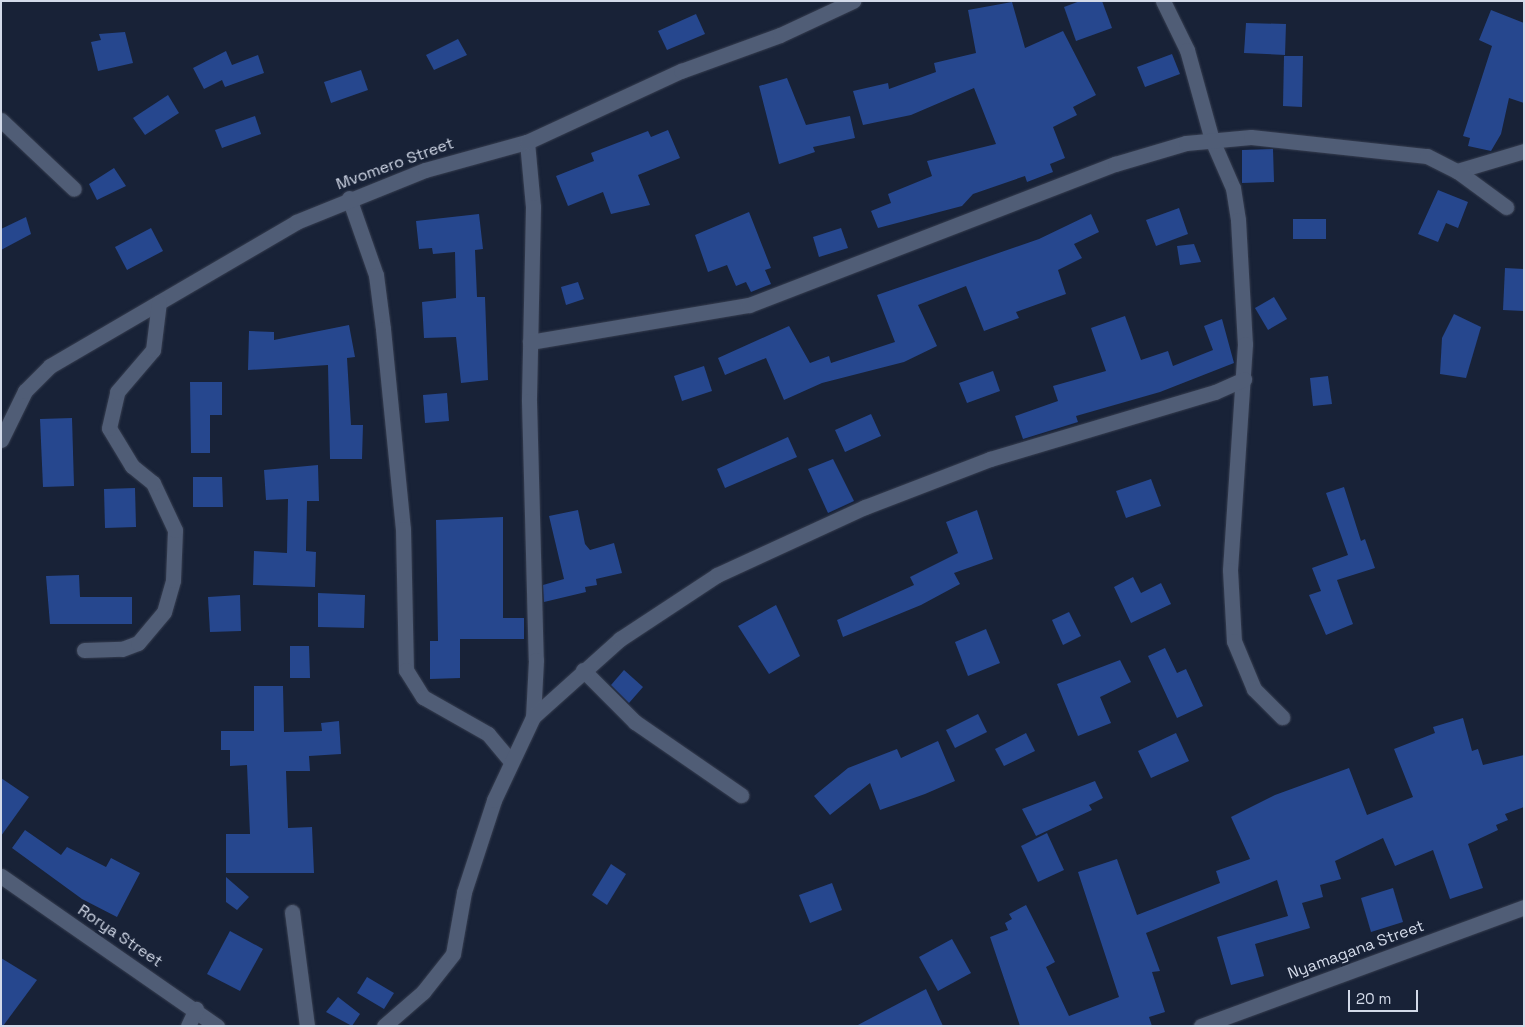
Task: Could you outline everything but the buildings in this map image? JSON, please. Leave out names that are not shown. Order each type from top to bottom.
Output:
[{"type":"street","name":"Mvomero Street","points":[[1,440],[15,407],[38,376],[260,241],[349,198],[467,156],[527,142],[681,71],[780,35],[853,1]]},
{"type":"street","points":[[1163,1],[1183,40],[1212,140],[1233,188],[1238,220],[1245,317],[1244,379],[1230,570],[1234,642],[1254,689],[1282,717]]},
{"type":"street","points":[[1,120],[74,189]]},
{"type":"street","points":[[530,342],[749,306],[1116,164],[1212,140],[1251,137],[1427,156],[1457,171],[1506,206]]},
{"type":"street","points":[[527,142],[533,207],[530,342],[536,660],[533,717]]},
{"type":"street","points":[[1457,171],[1524,151]]},
{"type":"street","points":[[349,198],[376,275],[383,329],[403,529],[406,670],[423,698],[488,734],[511,761]]},
{"type":"street","points":[[84,650],[122,649],[138,643],[164,612],[173,580],[177,552],[172,524],[153,483],[132,466],[109,428],[117,392],[153,350],[160,302]]},
{"type":"street","points":[[384,1026],[422,992],[453,954],[465,886],[511,761],[533,717],[583,670],[717,574],[866,506],[990,459],[1215,392],[1244,379]]},
{"type":"street","points":[[583,670],[635,722],[741,795]]},
{"type":"street","name":"Rorya Street","points":[[1,877],[196,1009],[217,1026]]},
{"type":"street","name":"Nyamagana Street","points":[[1201,1026],[1524,907]]},
{"type":"street","points":[[292,912],[307,1026]]},
{"type":"street","points":[[188,1026],[196,1009]]}]
